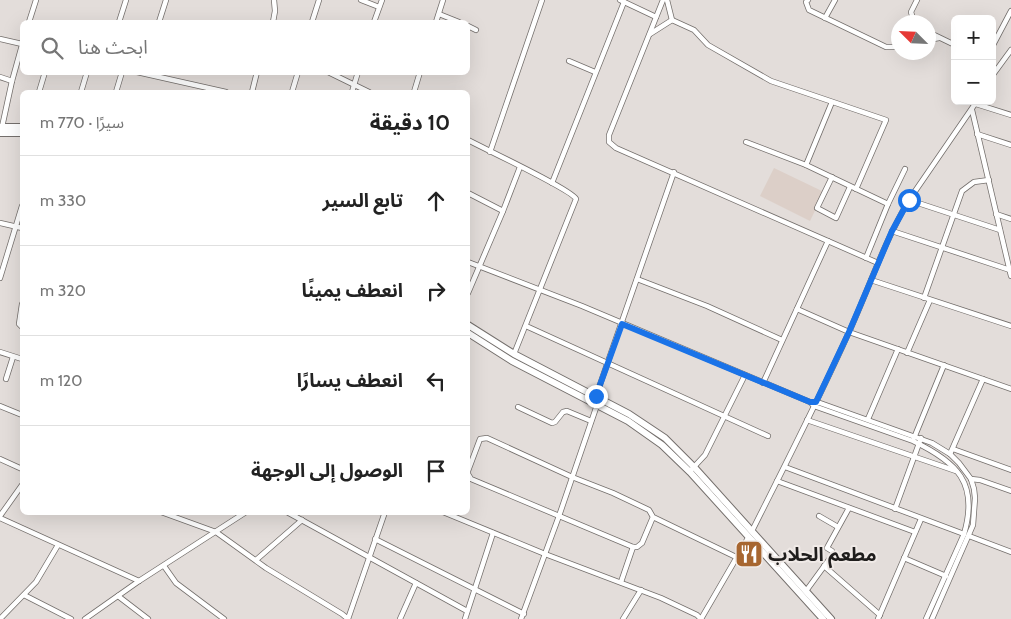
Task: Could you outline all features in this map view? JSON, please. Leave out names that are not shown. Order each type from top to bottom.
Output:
[{"type":"main road","points":[[1,129],[20,127]]},
{"type":"main road","points":[[1,129],[20,133]]},
{"type":"main road","points":[[470,327],[494,347],[514,354],[596,396],[648,426],[672,444],[748,538],[806,591],[831,619]]},
{"type":"main road","points":[[470,334],[640,428],[692,469],[752,531],[823,619]]},
{"type":"street","points":[[31,20],[36,0]]},
{"type":"street","points":[[120,20],[126,0]]},
{"type":"street","points":[[160,20],[166,0]]},
{"type":"street","points":[[273,20],[274,0]]},
{"type":"street","points":[[313,20],[320,0]]},
{"type":"street","points":[[361,0],[379,7]]},
{"type":"street","points":[[375,20],[382,0]]},
{"type":"street","points":[[437,20],[443,0]]},
{"type":"street","points":[[490,152],[542,0]]},
{"type":"street","points":[[663,0],[608,138],[609,142],[616,148],[878,263]]},
{"type":"street","points":[[667,0],[672,20]]},
{"type":"street","points":[[808,0],[806,2],[809,10],[886,46],[891,46]]},
{"type":"street","points":[[825,18],[835,0]]},
{"type":"street","points":[[912,15],[911,12],[917,0]]},
{"type":"street","points":[[552,183],[622,1],[656,18]]},
{"type":"street","points":[[996,39],[1011,11]]},
{"type":"street","points":[[439,14],[454,20]]},
{"type":"street","points":[[649,34],[672,20]]},
{"type":"street","points":[[672,20],[694,30],[708,45],[771,81],[886,120],[856,189]]},
{"type":"street","points":[[470,27],[476,30]]},
{"type":"street","points":[[938,38],[951,43]]},
{"type":"street","points":[[0,39],[20,44]]},
{"type":"street","points":[[996,71],[1011,50]]},
{"type":"street","points":[[1,129],[20,52]]},
{"type":"street","points":[[569,61],[595,72]]},
{"type":"street","points":[[40,90],[44,75]]},
{"type":"street","points":[[82,90],[85,75]]},
{"type":"street","points":[[117,90],[121,75]]},
{"type":"street","points":[[154,75],[206,90]]},
{"type":"street","points":[[252,90],[256,75]]},
{"type":"street","points":[[293,90],[297,75]]},
{"type":"street","points":[[334,75],[364,90]]},
{"type":"street","points":[[353,90],[357,75]]},
{"type":"street","points":[[415,90],[419,75]]},
{"type":"street","points":[[0,77],[12,80]]},
{"type":"street","points":[[806,165],[832,102]]},
{"type":"street","points":[[752,531],[808,420],[813,403],[849,332],[892,231],[909,200],[974,105]]},
{"type":"street","points":[[984,105],[1011,116]]},
{"type":"street","points":[[972,110],[1010,273]]},
{"type":"street","points":[[977,134],[1011,144]]},
{"type":"street","points":[[470,141],[552,183],[573,195],[577,202],[514,354]]},
{"type":"street","points":[[746,142],[806,165],[888,204]]},
{"type":"street","points":[[470,289],[520,167]]},
{"type":"street","points":[[866,258],[888,204],[905,169]]},
{"type":"street","points":[[596,396],[674,172]]},
{"type":"street","points":[[832,178],[817,208],[836,218],[850,187]]},
{"type":"street","points":[[924,298],[960,194],[965,187],[974,182],[989,180]]},
{"type":"street","points":[[470,194],[503,211]]},
{"type":"street","points":[[909,200],[1000,230]]},
{"type":"street","points":[[0,278],[20,213]]},
{"type":"street","points":[[996,214],[1011,219]]},
{"type":"street","points":[[0,223],[20,228]]},
{"type":"street","points":[[892,231],[1010,273]]},
{"type":"street","points":[[763,383],[828,241]]},
{"type":"street","points":[[470,263],[541,290],[763,383],[919,444],[947,461],[958,472],[965,483],[968,498],[967,535],[939,599],[926,619]]},
{"type":"street","points":[[637,279],[707,306],[782,340]]},
{"type":"street","points":[[871,280],[1011,326]]},
{"type":"street","points":[[907,353],[930,300]]},
{"type":"street","points":[[797,309],[849,332],[1011,390]]},
{"type":"street","points":[[526,326],[768,436]]},
{"type":"street","points":[[868,419],[898,350]]},
{"type":"street","points":[[0,352],[20,359]]},
{"type":"street","points":[[6,379],[13,357]]},
{"type":"street","points":[[913,442],[944,365]]},
{"type":"street","points":[[692,469],[702,459],[745,375]]},
{"type":"street","points":[[950,454],[983,379]]},
{"type":"street","points":[[813,403],[915,435],[950,454],[963,467],[971,480],[974,489],[973,525],[946,576],[932,619]]},
{"type":"street","points":[[375,539],[522,617],[560,516],[597,405]]},
{"type":"street","points":[[0,406],[20,414]]},
{"type":"street","points":[[518,407],[552,423],[563,412],[568,411],[591,421]]},
{"type":"street","points":[[808,420],[958,472]]},
{"type":"street","points":[[470,466],[480,439],[484,437],[572,477],[613,493],[646,509],[653,517],[736,557]]},
{"type":"street","points":[[895,509],[921,438]]},
{"type":"street","points":[[953,449],[1011,470]]},
{"type":"street","points":[[0,459],[20,468]]},
{"type":"street","points":[[785,467],[1011,552]]},
{"type":"street","points":[[470,477],[633,547],[637,547],[642,543],[653,517]]},
{"type":"street","points":[[971,480],[980,480],[1011,491]]},
{"type":"street","points":[[777,481],[915,532]]},
{"type":"street","points":[[20,488],[0,517],[139,581]]},
{"type":"street","points":[[806,591],[833,554],[827,547],[849,508]]},
{"type":"street","points":[[169,515],[216,532],[348,619],[368,556],[384,515]]},
{"type":"street","points":[[85,619],[139,581],[242,515]]},
{"type":"street","points":[[293,515],[467,611]]},
{"type":"street","points":[[450,515],[545,554],[671,602],[697,615],[701,619],[748,538]]},
{"type":"street","points":[[819,516],[838,527]]},
{"type":"street","points":[[824,566],[879,617],[921,519]]},
{"type":"street","points":[[256,560],[302,520]]},
{"type":"street","points":[[465,619],[493,533]]},
{"type":"street","points":[[0,619],[38,580],[58,545]]},
{"type":"street","points":[[621,582],[633,547]]},
{"type":"street","points":[[904,558],[946,576]]},
{"type":"street","points":[[164,566],[171,577],[182,588],[224,619]]},
{"type":"street","points":[[400,619],[416,583]]},
{"type":"street","points":[[623,619],[642,590]]},
{"type":"street","points":[[24,595],[70,619]]},
{"type":"street","points":[[118,596],[148,619]]},
{"type":"shaded area","points":[[774,168],[824,192],[810,221],[760,196]]},
{"type":"place","name":"مطعم الحلاب","points":[[749,554]]},
{"type":"route","points":[[596,396],[622,324],[810,402],[816,402],[849,332],[892,231],[909,200]]}]
